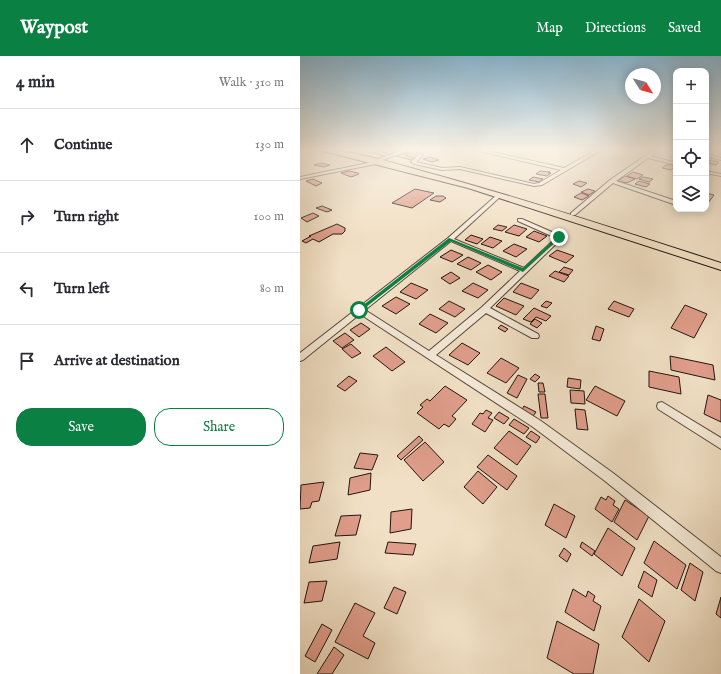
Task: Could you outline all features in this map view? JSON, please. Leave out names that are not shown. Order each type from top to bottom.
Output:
[{"type":"highway","points":[[441,178],[500,194],[721,267]]},
{"type":"highway","points":[[448,178],[481,186],[573,214],[721,262]]},
{"type":"street","points":[[501,178],[531,185],[540,184],[551,178]]},
{"type":"street","points":[[573,214],[616,178]]},
{"type":"street","points":[[612,181],[673,201]]},
{"type":"street","points":[[300,358],[450,239],[500,194]]},
{"type":"street","points":[[429,356],[485,310],[523,270],[559,237],[520,220]]},
{"type":"street","points":[[450,239],[523,270]]},
{"type":"street","points":[[359,310],[537,424],[609,477],[721,566]]},
{"type":"street","points":[[485,310],[535,336]]},
{"type":"street","points":[[662,406],[721,444]]},
{"type":"building","points":[[532,178],[543,179],[539,182],[529,180]]},
{"type":"building","points":[[622,178],[635,179],[627,183],[618,181]]},
{"type":"building","points":[[647,178],[653,179],[649,182],[639,179]]},
{"type":"building","points":[[313,179],[322,183],[316,186],[306,181]]},
{"type":"building","points":[[579,181],[587,183],[581,187],[573,184]]},
{"type":"building","points":[[639,181],[650,184],[646,187],[635,184]]},
{"type":"building","points":[[415,189],[434,193],[412,208],[392,203]]},
{"type":"building","points":[[588,189],[595,191],[589,195],[581,192]]},
{"type":"building","points":[[581,193],[589,196],[582,200],[574,197]]},
{"type":"building","points":[[709,194],[714,195],[709,202]]},
{"type":"building","points":[[436,196],[443,196],[446,198],[440,202],[430,200]]},
{"type":"building","points":[[322,206],[332,210],[327,212],[316,208]]},
{"type":"building","points":[[313,213],[319,216],[307,222],[301,218]]},
{"type":"building","points":[[337,224],[345,228],[345,231],[342,234],[333,234],[319,242],[313,239],[306,243],[302,241],[311,236],[309,236]]},
{"type":"building","points":[[498,225],[507,227],[502,231],[493,229]]},
{"type":"building","points":[[514,225],[527,229],[519,236],[505,232]]},
{"type":"building","points":[[534,231],[547,236],[539,242],[526,237]]},
{"type":"building","points":[[471,235],[483,239],[477,244],[465,240]]},
{"type":"building","points":[[490,237],[502,241],[493,248],[481,244]]},
{"type":"building","points":[[514,244],[527,249],[516,257],[503,251]]},
{"type":"building","points":[[451,250],[463,255],[452,262],[440,257]]},
{"type":"building","points":[[557,250],[574,256],[566,263],[549,256]]},
{"type":"building","points":[[468,257],[481,263],[471,270],[457,264]]},
{"type":"building","points":[[488,265],[502,272],[491,280],[476,272]]},
{"type":"building","points":[[564,267],[573,270],[569,275],[559,272]]},
{"type":"building","points":[[555,271],[569,276],[564,282],[549,276]]},
{"type":"building","points":[[451,272],[460,278],[450,284],[441,278]]},
{"type":"building","points":[[411,283],[428,290],[416,299],[400,292]]},
{"type":"building","points":[[473,283],[488,290],[478,298],[462,291]]},
{"type":"building","points":[[521,283],[539,290],[531,299],[513,292]]},
{"type":"building","points":[[396,297],[410,304],[396,314],[382,306]]},
{"type":"building","points":[[504,298],[524,306],[516,315],[496,306]]},
{"type":"building","points":[[449,301],[465,309],[455,317],[439,309]]},
{"type":"building","points":[[546,301],[552,303],[547,308],[541,306]]},
{"type":"building","points":[[614,301],[634,309],[629,317],[608,309]]},
{"type":"building","points":[[685,305],[707,314],[694,338],[671,328]]},
{"type":"building","points":[[534,308],[551,316],[546,321],[536,317],[531,322],[523,319]]},
{"type":"building","points":[[430,314],[448,323],[436,333],[419,324]]},
{"type":"building","points":[[535,319],[542,323],[537,328],[530,324]]},
{"type":"building","points":[[361,323],[370,329],[359,337],[350,330]]},
{"type":"building","points":[[501,325],[508,329],[505,332],[498,328]]},
{"type":"building","points":[[596,326],[604,329],[600,341],[592,339]]},
{"type":"building","points":[[345,333],[354,340],[342,348],[333,341]]},
{"type":"building","points":[[462,343],[480,353],[468,365],[449,355]]},
{"type":"building","points":[[351,344],[361,353],[352,358],[342,349]]},
{"type":"building","points":[[386,347],[405,362],[392,371],[373,356]]},
{"type":"building","points":[[670,356],[713,365],[715,380],[671,370]]},
{"type":"building","points":[[501,358],[519,368],[506,383],[487,373]]},
{"type":"building","points":[[649,371],[679,377],[681,394],[649,387]]},
{"type":"building","points":[[535,374],[540,377],[535,382],[530,379]]},
{"type":"building","points":[[518,375],[527,379],[517,398],[507,393]]},
{"type":"building","points":[[349,376],[357,381],[345,391],[337,386]]},
{"type":"building","points":[[568,378],[581,380],[580,389],[567,387]]},
{"type":"building","points":[[538,383],[543,383],[545,392],[539,392]]},
{"type":"building","points":[[445,386],[467,400],[452,416],[456,419],[449,427],[444,424],[439,429],[417,413],[423,407],[420,405],[427,399],[430,401]]},
{"type":"building","points":[[595,386],[625,401],[617,416],[586,400]]},
{"type":"building","points":[[570,390],[584,391],[585,404],[571,403]]},
{"type":"building","points":[[538,394],[545,394],[548,418],[541,418]]},
{"type":"building","points":[[708,395],[721,400],[721,422],[704,414]]},
{"type":"building","points":[[524,406],[536,412],[531,419],[520,413]]},
{"type":"building","points":[[575,409],[585,410],[588,430],[577,429]]},
{"type":"building","points":[[486,410],[492,413],[488,418],[493,420],[485,432],[472,424],[480,413],[483,414]]},
{"type":"building","points":[[499,412],[509,418],[504,424],[494,418]]},
{"type":"building","points":[[514,419],[529,428],[524,434],[509,425]]},
{"type":"building","points":[[509,431],[531,446],[517,465],[494,448]]},
{"type":"building","points":[[531,431],[540,437],[536,443],[526,437]]},
{"type":"building","points":[[419,436],[423,440],[401,460],[397,456]]},
{"type":"building","points":[[425,442],[444,462],[423,481],[404,460]]},
{"type":"building","points":[[360,453],[378,455],[372,470],[354,468]]},
{"type":"building","points":[[488,455],[517,476],[507,490],[477,467]]},
{"type":"building","points":[[478,471],[497,487],[483,504],[464,487]]},
{"type":"building","points":[[371,473],[370,490],[348,495],[350,478]]},
{"type":"building","points":[[324,482],[319,501],[312,502],[310,508],[300,509],[301,485]]},
{"type":"building","points":[[608,496],[615,501],[613,505],[619,509],[612,522],[595,509],[601,497],[606,500]]},
{"type":"building","points":[[625,500],[649,516],[637,540],[614,522]]},
{"type":"building","points":[[554,504],[575,516],[566,538],[545,525]]},
{"type":"building","points":[[412,509],[411,529],[390,533],[391,512]]},
{"type":"building","points":[[361,515],[356,535],[335,536],[341,516]]},
{"type":"building","points":[[608,528],[635,548],[622,576],[594,554]]},
{"type":"building","points":[[654,541],[686,565],[677,589],[644,563]]},
{"type":"building","points":[[340,542],[337,559],[309,563],[313,546]]},
{"type":"building","points":[[388,542],[416,544],[413,555],[385,553]]},
{"type":"building","points":[[582,542],[595,551],[592,556],[580,547]]},
{"type":"building","points":[[564,548],[571,554],[567,562],[559,556]]},
{"type":"building","points":[[690,563],[703,572],[695,601],[681,590]]},
{"type":"building","points":[[644,571],[657,580],[652,597],[638,587]]},
{"type":"building","points":[[327,581],[322,601],[304,603],[309,582]]},
{"type":"building","points":[[394,587],[406,592],[397,614],[384,608]]},
{"type":"building","points":[[573,589],[586,597],[588,591],[595,596],[593,601],[601,606],[594,631],[565,612]]},
{"type":"building","points":[[721,597],[721,618],[716,614]]},
{"type":"building","points":[[639,599],[665,621],[649,662],[622,637]]},
{"type":"building","points":[[355,603],[375,613],[363,636],[375,643],[368,659],[335,642]]},
{"type":"building","points":[[557,621],[599,644],[593,674],[574,674],[547,658]]},
{"type":"building","points":[[322,624],[332,630],[315,662],[305,656]]},
{"type":"building","points":[[334,647],[344,655],[332,674],[317,674]]},
{"type":"route","points":[[359,310],[450,239],[523,270],[559,237]]}]
